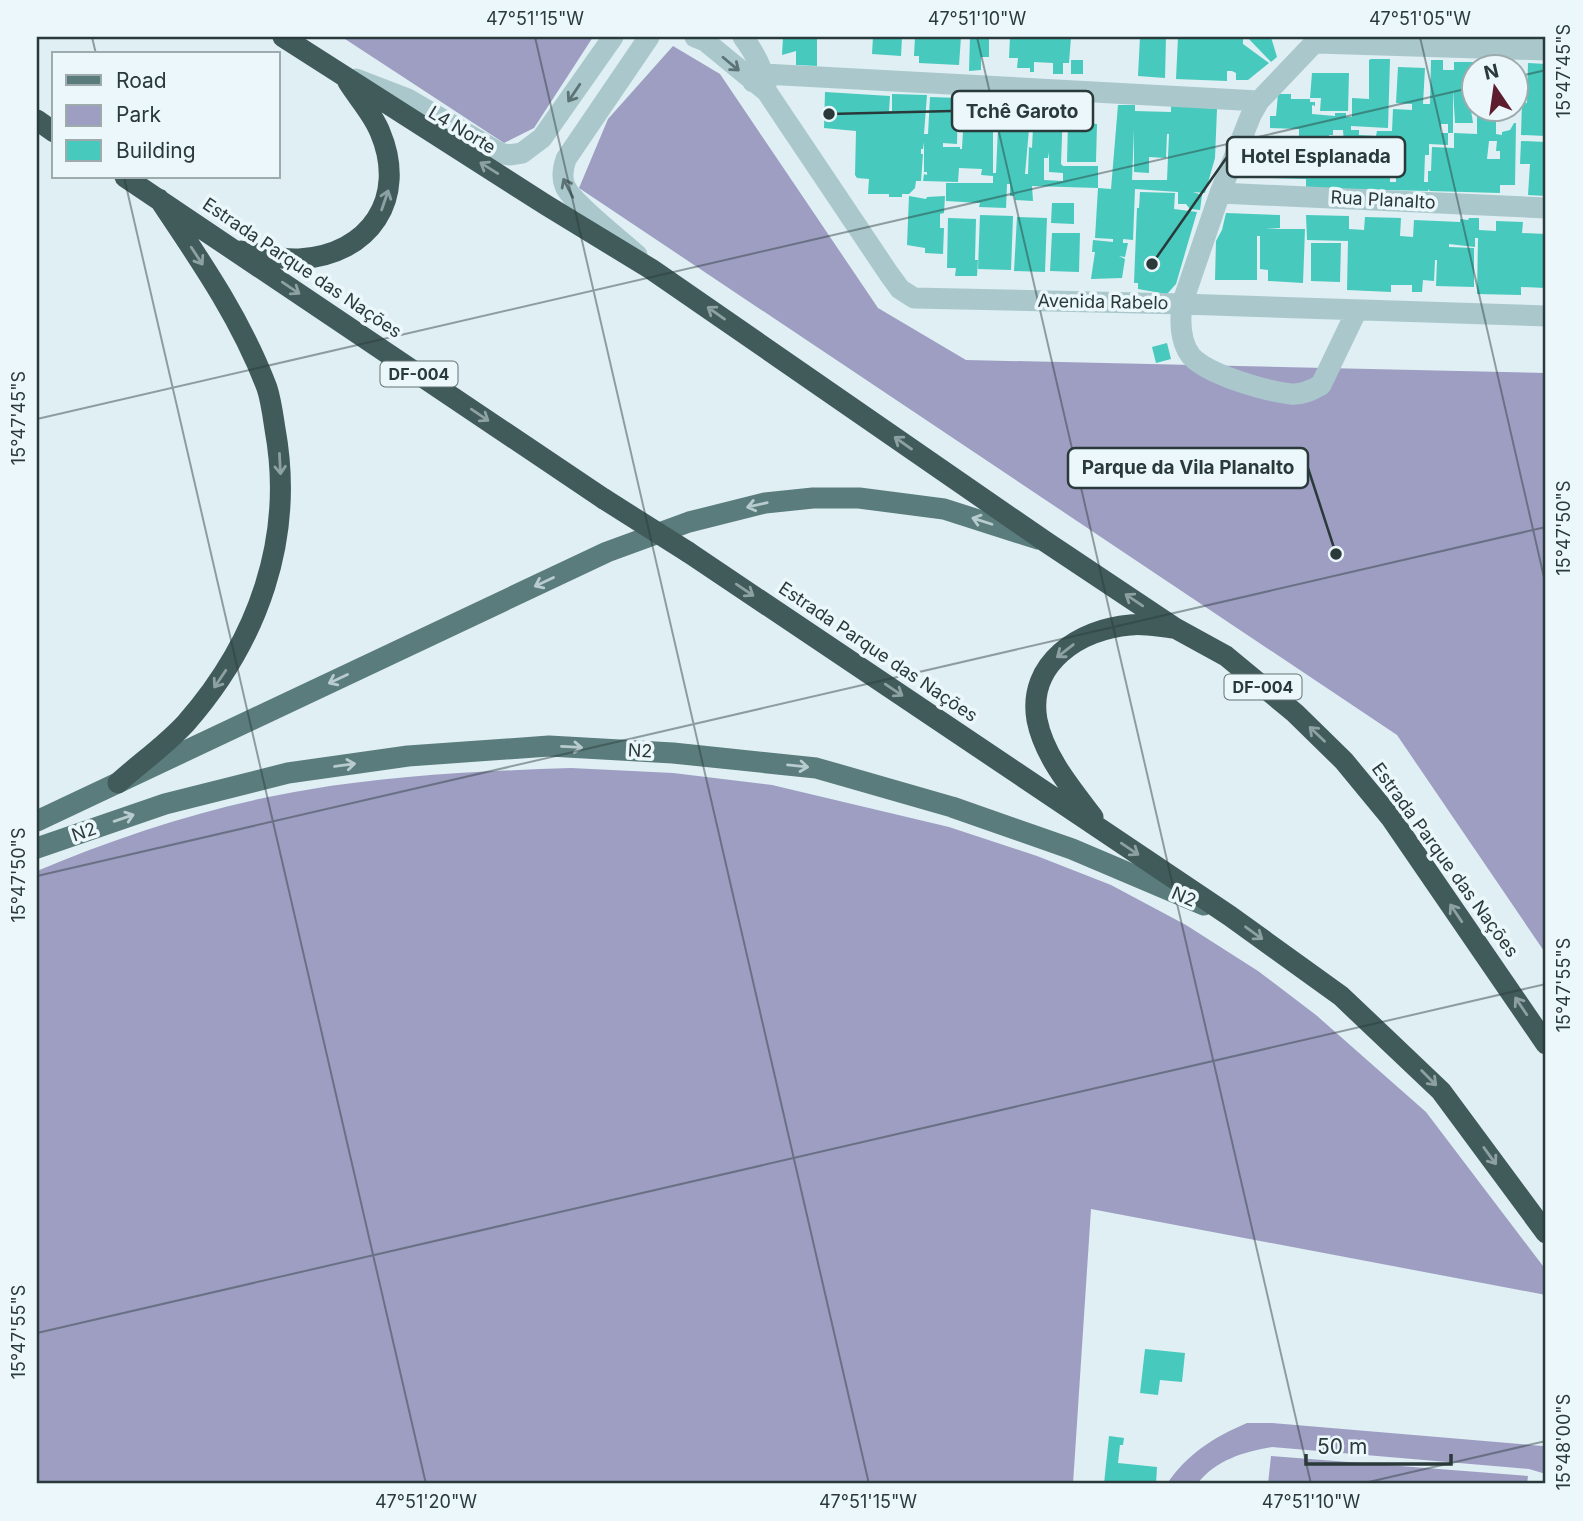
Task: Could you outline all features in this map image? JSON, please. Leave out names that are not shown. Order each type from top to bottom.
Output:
[{"type":"highway","name":"Estrada Parque das Nações","points":[[283,37],[652,269],[1046,542],[1175,628],[1226,656],[1294,713],[1344,761],[1391,818],[1546,1044]]},
{"type":"highway","points":[[234,250],[297,259],[335,253],[364,236],[376,220],[389,187],[386,150],[380,131],[343,75]]},
{"type":"highway","points":[[37,120],[52,131]]},
{"type":"highway","name":"Estrada Parque das Nações","points":[[127,178],[1230,916],[1341,996],[1441,1091],[1546,1233]]},
{"type":"highway","points":[[118,783],[184,725],[222,678],[244,636],[270,575],[277,548],[279,448],[268,391],[237,319],[159,199]]},
{"type":"highway","points":[[1103,831],[1062,776],[1043,739],[1035,703],[1041,676],[1061,651],[1092,633],[1131,624],[1175,628]]},
{"type":"main road","name":"N2","points":[[37,821],[607,552],[688,522],[765,503],[813,498],[859,498],[944,509],[1046,542]]},
{"type":"main road","name":"N2","points":[[37,848],[165,804],[288,773],[408,756],[563,746],[673,753],[817,768],[952,807],[1072,849],[1230,916]]},
{"type":"street","name":"L4 Norte","points":[[343,75],[408,99],[495,151],[515,155],[529,149],[541,138],[613,37]]},
{"type":"street","points":[[649,37],[566,159],[562,174],[564,184],[574,200],[652,269]]},
{"type":"street","points":[[695,37],[705,41],[762,83],[1259,101]]},
{"type":"street","points":[[743,37],[755,53],[762,83]]},
{"type":"street","points":[[1357,310],[1321,385],[1310,391],[1293,394],[1222,377],[1191,356],[1180,322],[1182,304],[1220,193],[1246,126],[1259,101],[1318,40],[1546,50]]},
{"type":"street","name":"Avenida Rabelo","points":[[762,83],[889,274],[901,289],[914,298],[1546,316]]},
{"type":"street","name":"Rua Planalto","points":[[1220,193],[1546,208]]},
{"type":"green space","points":[[342,37],[593,37],[534,128],[504,143]]},
{"type":"green space","points":[[673,46],[720,74],[878,308],[966,360],[1546,373],[1546,954],[1397,735],[579,188],[608,119]]},
{"type":"green space","points":[[571,768],[673,773],[772,785],[949,827],[1037,856],[1111,885],[1186,925],[1258,971],[1316,1015],[1426,1112],[1546,1270],[1546,1295],[1091,1209],[1073,1484],[37,1484],[37,871],[102,845],[169,823],[272,796],[405,777]]},
{"type":"green space","points":[[1247,1423],[1543,1446],[1546,1447],[1546,1474],[1529,1469],[1272,1447],[1231,1458],[1213,1469],[1197,1484],[1167,1484],[1192,1455],[1223,1434]]},
{"type":"green space","points":[[1271,1456],[1528,1476],[1527,1484],[1268,1484]]},
{"type":"building","points":[[783,37],[817,37],[817,66],[796,65],[796,51],[782,55]]},
{"type":"building","points":[[873,37],[902,37],[901,56],[872,54]]},
{"type":"building","points":[[915,37],[961,37],[959,65],[919,63],[919,56],[914,56]]},
{"type":"building","points":[[970,37],[989,37],[989,57],[981,57],[981,70],[969,71]]},
{"type":"building","points":[[1010,37],[1071,37],[1069,63],[1063,63],[1063,74],[1053,74],[1053,63],[1034,62],[1034,72],[1030,72],[1030,68],[1017,68],[1018,58],[1009,58]]},
{"type":"building","points":[[1140,37],[1166,37],[1165,78],[1138,76]]},
{"type":"building","points":[[1178,37],[1243,37],[1243,44],[1269,63],[1248,80],[1236,80],[1236,73],[1232,71],[1227,71],[1227,81],[1176,79]]},
{"type":"building","points":[[1247,37],[1271,37],[1277,57],[1271,62]]},
{"type":"building","points":[[1390,59],[1388,128],[1351,126],[1351,130],[1359,130],[1359,135],[1376,136],[1377,131],[1392,131],[1393,109],[1412,110],[1412,104],[1396,103],[1398,67],[1425,68],[1423,104],[1430,104],[1431,60],[1443,60],[1443,70],[1454,70],[1454,62],[1460,62],[1460,122],[1473,123],[1455,123],[1453,89],[1453,133],[1448,133],[1448,145],[1429,144],[1429,155],[1425,155],[1424,182],[1428,182],[1428,171],[1431,171],[1432,147],[1454,148],[1454,133],[1477,134],[1477,122],[1496,122],[1496,134],[1502,135],[1502,132],[1510,130],[1516,123],[1515,185],[1500,185],[1500,193],[1428,189],[1306,188],[1306,179],[1270,178],[1271,138],[1294,138],[1294,141],[1307,141],[1308,144],[1311,141],[1344,143],[1343,130],[1333,130],[1329,140],[1308,140],[1299,139],[1299,129],[1270,128],[1270,116],[1276,116],[1278,94],[1291,94],[1291,99],[1310,99],[1310,102],[1315,102],[1315,106],[1312,105],[1312,114],[1335,116],[1335,113],[1346,113],[1346,117],[1352,117],[1352,98],[1369,99],[1369,60]],"holes":[[[1441,124],[1448,124],[1448,133],[1441,133]],[[1489,141],[1497,141],[1496,151],[1500,151],[1500,159],[1487,159]],[[1391,151],[1396,151],[1396,182],[1390,182]]]},
{"type":"building","points":[[1071,60],[1083,60],[1083,74],[1071,74]]},
{"type":"building","points":[[1530,63],[1546,64],[1546,136],[1521,135],[1521,122],[1530,122]]},
{"type":"building","points":[[1312,73],[1349,73],[1348,111],[1320,111],[1321,98],[1310,98]]},
{"type":"building","points":[[825,92],[890,96],[889,111],[892,111],[892,94],[927,95],[924,134],[928,134],[930,97],[958,98],[957,144],[943,143],[943,147],[962,149],[962,98],[972,99],[971,107],[985,107],[986,99],[996,99],[996,114],[993,114],[993,173],[996,173],[999,105],[1031,107],[1025,174],[1028,174],[1034,108],[1063,109],[1061,164],[1098,166],[1098,188],[1032,186],[1033,201],[1015,200],[1015,196],[1010,196],[1010,184],[1007,184],[1006,208],[979,207],[980,203],[946,201],[946,183],[993,183],[993,176],[981,175],[982,169],[959,168],[958,182],[923,181],[924,174],[927,175],[927,172],[924,172],[924,142],[921,149],[921,181],[916,181],[915,188],[909,194],[889,197],[889,194],[868,194],[869,179],[857,178],[855,175],[856,131],[824,128]],"holes":[[[1049,152],[1049,172],[1063,173],[1063,181],[1044,180],[1044,158],[1048,158]]]},
{"type":"building","points":[[1118,105],[1135,105],[1135,111],[1171,112],[1171,105],[1217,109],[1215,158],[1205,193],[1193,192],[1202,195],[1200,210],[1190,209],[1186,204],[1178,204],[1178,192],[1135,189],[1133,240],[1123,239],[1123,243],[1128,243],[1125,257],[1119,256],[1125,259],[1122,278],[1091,279],[1095,252],[1092,252],[1093,240],[1113,242],[1113,239],[1095,238],[1098,188],[1111,189]],"holes":[[[1134,129],[1134,172],[1149,173],[1149,157],[1166,158],[1169,134],[1167,180],[1132,180]]]},
{"type":"building","points":[[1068,122],[1097,124],[1096,162],[1067,162]]},
{"type":"building","points":[[1521,141],[1546,142],[1546,196],[1528,195],[1530,164],[1520,164]]},
{"type":"building","points":[[1140,192],[1175,193],[1174,209],[1197,212],[1176,284],[1167,294],[1138,289],[1138,283],[1134,283]]},
{"type":"building","points":[[909,196],[926,199],[945,196],[944,213],[940,214],[940,228],[944,228],[943,254],[925,253],[925,248],[907,245]]},
{"type":"building","points":[[1052,203],[1074,203],[1074,224],[1051,223]]},
{"type":"building","points":[[1226,213],[1280,215],[1280,228],[1266,229],[1305,229],[1303,283],[1268,281],[1268,270],[1260,269],[1260,236],[1257,236],[1257,280],[1215,280],[1216,241]]},
{"type":"building","points":[[980,215],[1013,216],[1011,270],[978,269]]},
{"type":"building","points":[[1306,215],[1349,216],[1349,229],[1364,230],[1365,217],[1401,218],[1400,236],[1413,237],[1414,220],[1460,222],[1460,219],[1479,218],[1479,230],[1496,231],[1496,221],[1523,222],[1522,233],[1546,234],[1546,288],[1521,287],[1521,295],[1477,294],[1478,238],[1475,238],[1475,247],[1449,244],[1449,247],[1474,248],[1474,287],[1436,286],[1435,260],[1434,281],[1423,280],[1422,292],[1412,292],[1412,285],[1391,285],[1391,292],[1347,290],[1348,241],[1307,240]]},
{"type":"building","points":[[1017,217],[1047,218],[1045,272],[1014,271]]},
{"type":"building","points":[[948,218],[976,219],[977,276],[955,276],[956,268],[947,268]]},
{"type":"building","points":[[1052,233],[1080,233],[1079,272],[1050,271]]},
{"type":"building","points":[[1311,243],[1341,243],[1340,282],[1311,281]]},
{"type":"building","points":[[1167,343],[1171,359],[1156,363],[1152,347]]},
{"type":"building","points":[[1145,1349],[1185,1353],[1182,1382],[1160,1380],[1158,1395],[1140,1393]]},
{"type":"building","points":[[1109,1436],[1124,1438],[1123,1445],[1120,1445],[1118,1463],[1157,1467],[1156,1484],[1104,1484]]},
{"type":"place","name":"Tchê Garoto","points":[[829,114]]},
{"type":"place","name":"Hotel Esplanada","points":[[1152,264]]},
{"type":"place","name":"Parque da Vila Planalto","points":[[1336,554]]}]
